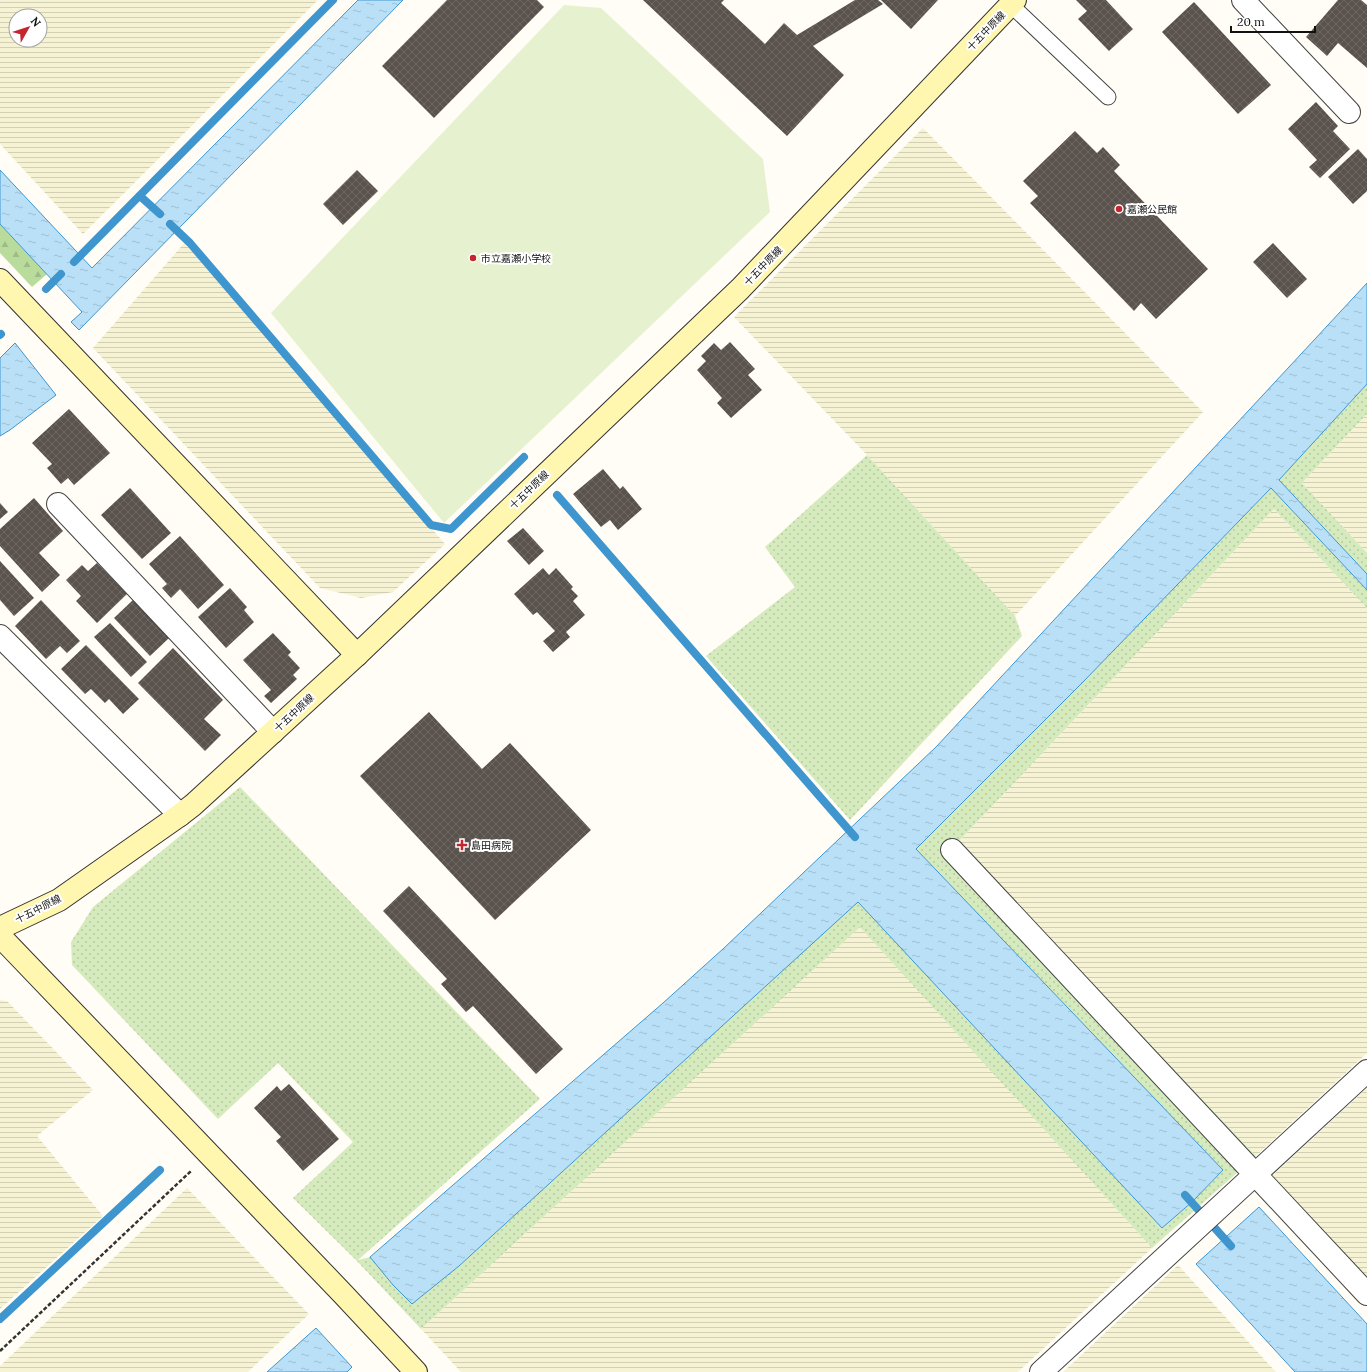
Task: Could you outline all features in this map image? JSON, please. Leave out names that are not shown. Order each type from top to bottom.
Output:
[{"type":"main road","name":"十五中原線","points":[[0,928],[58,900],[180,815],[273,732],[357,655],[740,289],[1013,2]]},
{"type":"main road","points":[[0,280],[357,655]]},
{"type":"main road","points":[[0,936],[416,1372]]},
{"type":"street","points":[[1243,0],[1349,112]]},
{"type":"street","points":[[58,504],[273,732]]},
{"type":"street","points":[[0,636],[180,815]]},
{"type":"street","points":[[952,850],[1367,1294]]},
{"type":"street","points":[[1041,1372],[1367,1071]]},
{"type":"lane","points":[[1013,2],[1108,97]]},
{"type":"path","points":[[0,1352],[209,1154]]},
{"type":"shaded area","points":[[0,0],[318,0],[83,234],[0,144]]},
{"type":"shaded area","points":[[923,128],[1203,412],[1015,616],[867,455],[734,317]]},
{"type":"shaded area","points":[[186,241],[445,544],[393,592],[361,598],[320,588],[93,348]]},
{"type":"shaded area","points":[[1367,414],[1367,553],[1302,483]]},
{"type":"shaded area","points":[[1274,509],[1367,608],[1367,1053],[1256,1156],[958,842]]},
{"type":"shaded area","points":[[860,926],[1152,1248],[1018,1372],[461,1372],[421,1329]]},
{"type":"shaded area","points":[[0,1000],[7,1001],[93,1090],[37,1136],[103,1216],[0,1309]]},
{"type":"shaded area","points":[[1367,1088],[1367,1278],[1272,1176]]},
{"type":"shaded area","points":[[187,1188],[309,1314],[248,1372],[0,1372],[0,1366]]},
{"type":"shaded area","points":[[1178,1265],[1276,1372],[1063,1372]]},
{"type":"green space","points":[[564,5],[601,8],[763,159],[770,212],[444,523],[271,313]]},
{"type":"green space","points":[[0,224],[47,274],[32,287],[0,253]]},
{"type":"green space","points":[[1367,384],[1367,414],[1302,483],[1367,553],[1367,574],[1279,480]]},
{"type":"green space","points":[[867,455],[1015,616],[1022,636],[850,820],[706,656],[795,587],[765,547]]},
{"type":"green space","points":[[1271,488],[1367,590],[1367,608],[1274,509],[958,842],[1256,1156],[1152,1248],[860,927],[421,1329],[357,1261],[293,1198],[353,1142],[278,1063],[218,1119],[72,965],[71,942],[93,907],[240,787],[540,1099],[358,1260],[370,1257],[393,1285],[412,1304],[459,1266],[858,901],[1162,1228],[1192,1202],[1223,1170],[916,849],[1083,682]]},
{"type":"water","points":[[358,0],[403,0],[79,330],[71,322],[82,312],[0,224],[0,170],[92,268]]},
{"type":"water","points":[[1367,283],[1367,384],[1279,480],[1367,574],[1367,590],[1271,488],[1083,682],[916,849],[1223,1170],[1192,1202],[1162,1228],[858,902],[459,1266],[412,1304],[393,1285],[370,1257],[663,1003],[724,948],[936,747]]},
{"type":"water","points":[[15,343],[56,395],[0,436],[0,358]]},
{"type":"water","points":[[1259,1207],[1367,1324],[1367,1372],[1295,1372],[1196,1264]]},
{"type":"water","points":[[316,1328],[352,1367],[347,1372],[267,1372]]},
{"type":"building","points":[[447,0],[537,0],[544,7],[434,118],[382,66]]},
{"type":"building","points":[[643,0],[724,0],[721,3],[765,44],[784,23],[797,35],[855,0],[878,0],[883,4],[813,46],[844,75],[787,136]]},
{"type":"building","points":[[881,0],[938,0],[911,29]]},
{"type":"building","points":[[1076,0],[1106,0],[1133,29],[1109,51],[1078,19],[1087,11]]},
{"type":"building","points":[[1338,0],[1361,0],[1367,5],[1367,68],[1338,43],[1327,56],[1306,37]]},
{"type":"building","points":[[1194,2],[1271,85],[1238,114],[1162,32]]},
{"type":"building","points":[[1316,102],[1338,126],[1333,131],[1350,149],[1320,178],[1309,167],[1317,160],[1288,129]]},
{"type":"building","points":[[1075,131],[1097,153],[1103,147],[1120,165],[1114,171],[1208,269],[1156,319],[1141,303],[1134,311],[1030,203],[1038,196],[1023,181]]},
{"type":"building","points":[[1358,149],[1367,159],[1367,191],[1353,204],[1328,177]]},
{"type":"building","points":[[357,170],[378,191],[343,225],[323,204]]},
{"type":"building","points":[[1273,243],[1307,279],[1287,298],[1253,262]]},
{"type":"building","points":[[730,342],[755,369],[748,375],[762,390],[731,418],[717,403],[722,398],[697,370],[706,361],[701,356],[714,343],[721,350]]},
{"type":"building","points":[[69,409],[110,453],[74,485],[68,478],[61,484],[47,468],[52,464],[32,443]]},
{"type":"building","points":[[603,469],[620,489],[623,486],[642,509],[618,530],[610,520],[601,527],[573,494]]},
{"type":"building","points":[[130,488],[171,533],[142,559],[101,515]]},
{"type":"building","points":[[34,498],[63,531],[39,553],[60,575],[42,592],[0,546],[0,529]]},
{"type":"building","points":[[0,503],[8,512],[0,519]]},
{"type":"building","points":[[523,528],[544,551],[529,565],[507,541]]},
{"type":"building","points":[[180,536],[224,585],[198,609],[180,589],[171,598],[162,588],[167,584],[149,564]]},
{"type":"building","points":[[0,561],[34,598],[14,616],[0,600]]},
{"type":"building","points":[[97,563],[127,594],[97,623],[76,601],[81,596],[66,580],[82,565],[88,571]]},
{"type":"building","points":[[543,568],[549,575],[556,568],[573,587],[571,589],[578,596],[573,601],[585,615],[566,632],[570,637],[553,652],[543,641],[555,631],[537,612],[533,615],[514,594]]},
{"type":"building","points":[[230,588],[247,607],[244,610],[254,622],[226,648],[198,617]]},
{"type":"building","points":[[41,600],[80,641],[67,653],[60,646],[46,659],[15,626]]},
{"type":"building","points":[[133,600],[169,638],[150,656],[114,618]]},
{"type":"building","points":[[110,623],[147,662],[131,677],[94,637]]},
{"type":"building","points":[[273,633],[291,652],[288,655],[300,668],[293,675],[297,679],[271,703],[264,696],[271,690],[243,660]]},
{"type":"building","points":[[86,645],[139,699],[123,714],[109,699],[105,703],[91,689],[85,694],[61,669]]},
{"type":"building","points":[[173,648],[223,700],[204,719],[221,735],[205,751],[138,683]]},
{"type":"building","points":[[429,712],[482,769],[510,743],[591,830],[495,920],[360,776]]},
{"type":"building","points":[[409,886],[563,1049],[536,1074],[473,1006],[466,1012],[441,984],[447,979],[383,911]]},
{"type":"building","points":[[289,1084],[339,1139],[303,1171],[276,1141],[281,1137],[254,1108],[277,1086],[281,1091]]},
{"type":"waterway","points":[[74,262],[333,0]]},
{"type":"waterway","points":[[140,196],[160,214]]},
{"type":"waterway","points":[[170,224],[190,243],[431,525],[451,529],[524,457]]},
{"type":"waterway","points":[[46,289],[61,274]]},
{"type":"waterway","points":[[557,495],[855,837]]},
{"type":"waterway","points":[[0,1319],[160,1170]]},
{"type":"waterway","points":[[1185,1195],[1231,1246]]},
{"type":"place","name":"嘉瀬公民館","points":[[1119,209]]},
{"type":"place","name":"市立嘉瀬小学校","points":[[473,258]]},
{"type":"place","name":"島田病院","points":[[462,845]]}]
